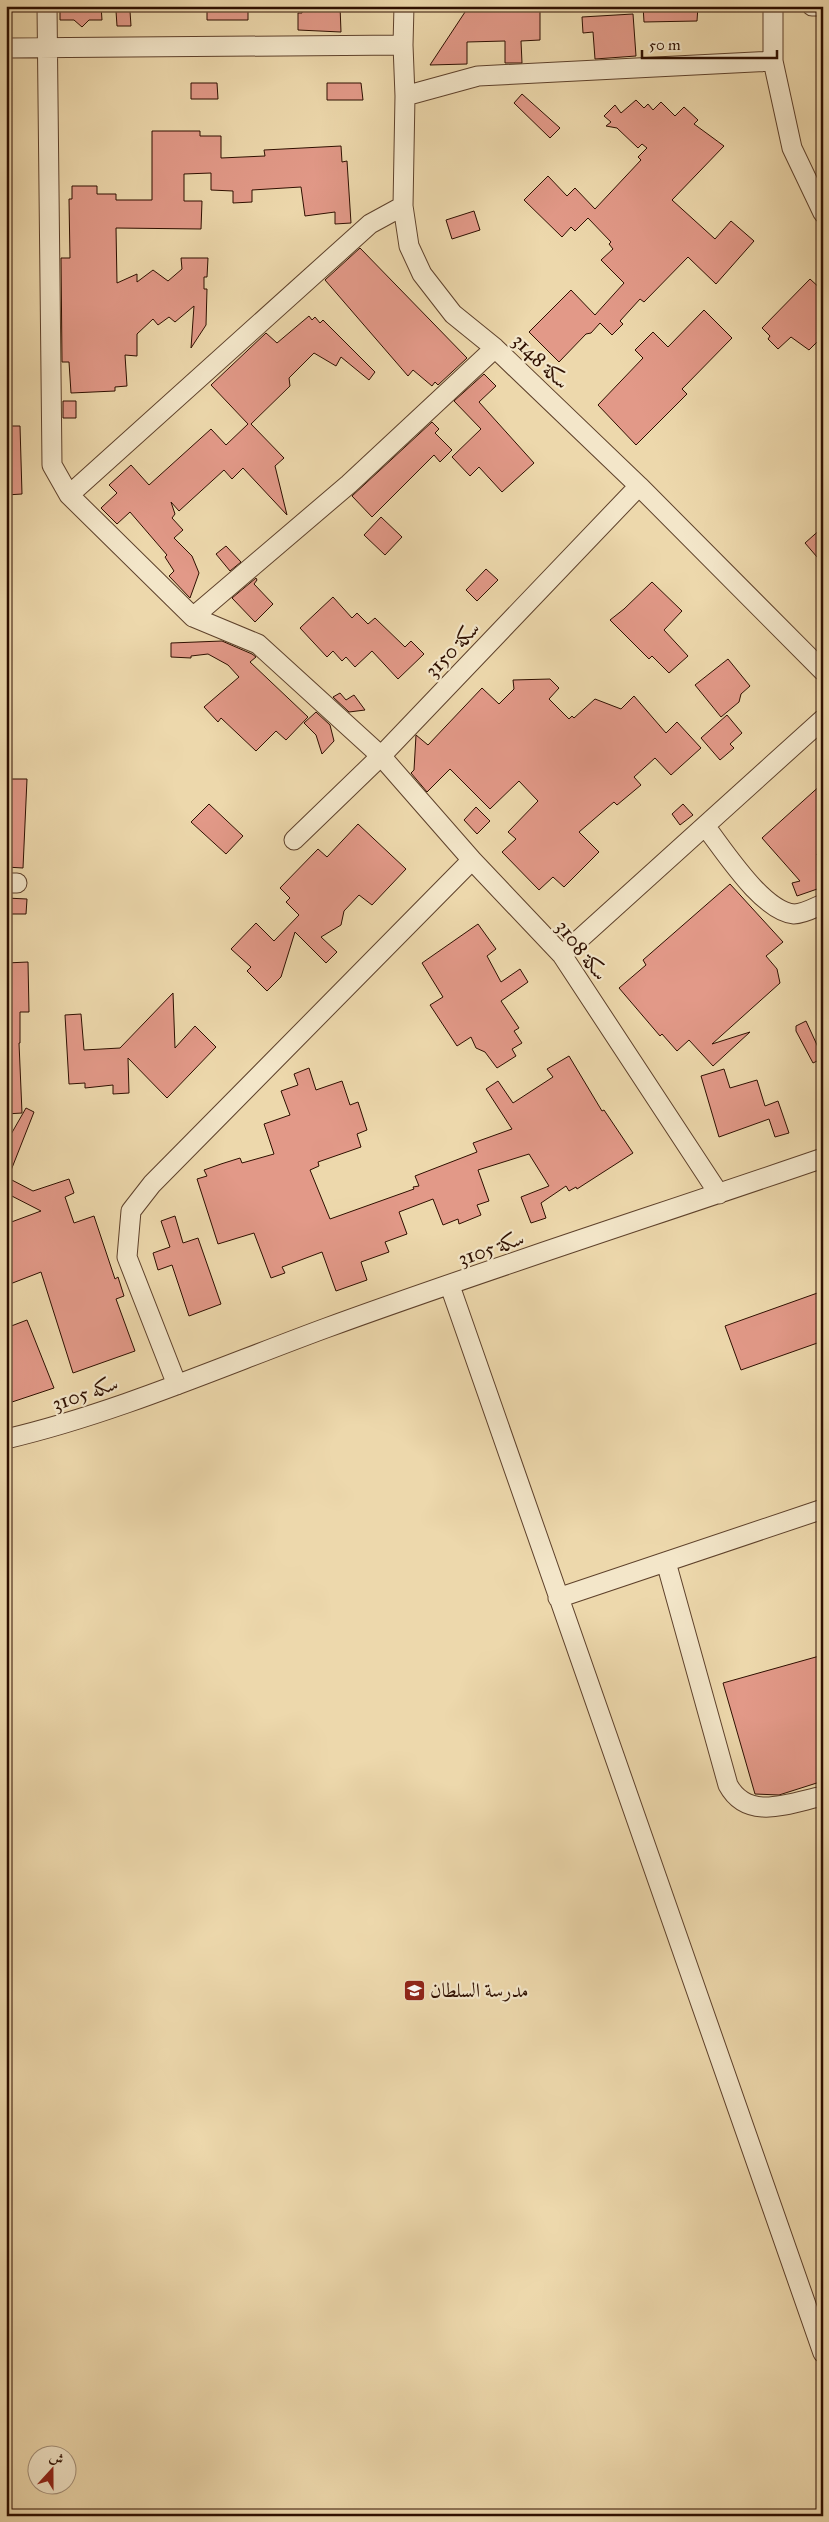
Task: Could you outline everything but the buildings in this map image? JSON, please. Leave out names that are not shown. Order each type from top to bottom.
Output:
[{"type":"street","points":[[47,6],[52,465],[69,496],[193,617],[349,484],[495,348]]},
{"type":"street","name":"سكة 3148","points":[[404,6],[403,206],[409,246],[422,274],[452,314],[495,348],[639,486],[823,671]]},
{"type":"street","points":[[773,6],[773,61],[792,148],[823,213]]},
{"type":"street","points":[[812,6],[823,6]]},
{"type":"street","points":[[6,48],[403,45]]},
{"type":"street","points":[[405,96],[478,76],[773,61]]},
{"type":"street","points":[[69,496],[370,224],[403,206]]},
{"type":"street","name":"سكة 3150","points":[[294,840],[381,756],[639,486]]},
{"type":"street","name":"سكة 3108","points":[[193,617],[258,644],[381,756],[472,860],[562,955],[719,1194]]},
{"type":"street","points":[[562,955],[823,719]]},
{"type":"street","points":[[705,826],[758,893],[781,910],[795,914],[823,904]]},
{"type":"street","points":[[177,1385],[127,1257],[131,1211],[152,1184],[472,860]]},
{"type":"street","name":"سكة 3105","points":[[177,1385],[327,1328],[823,1158]]},
{"type":"street","points":[[450,1286],[823,2353]]},
{"type":"street","name":"سكه 3105","points":[[6,1439],[58,1426],[177,1385]]},
{"type":"street","points":[[558,1598],[823,1509]]},
{"type":"street","points":[[666,1562],[726,1776],[733,1793],[740,1802],[764,1809],[823,1796]]},
{"type":"place","name":"مدرسة السلطان","points":[[414,1990]]}]
